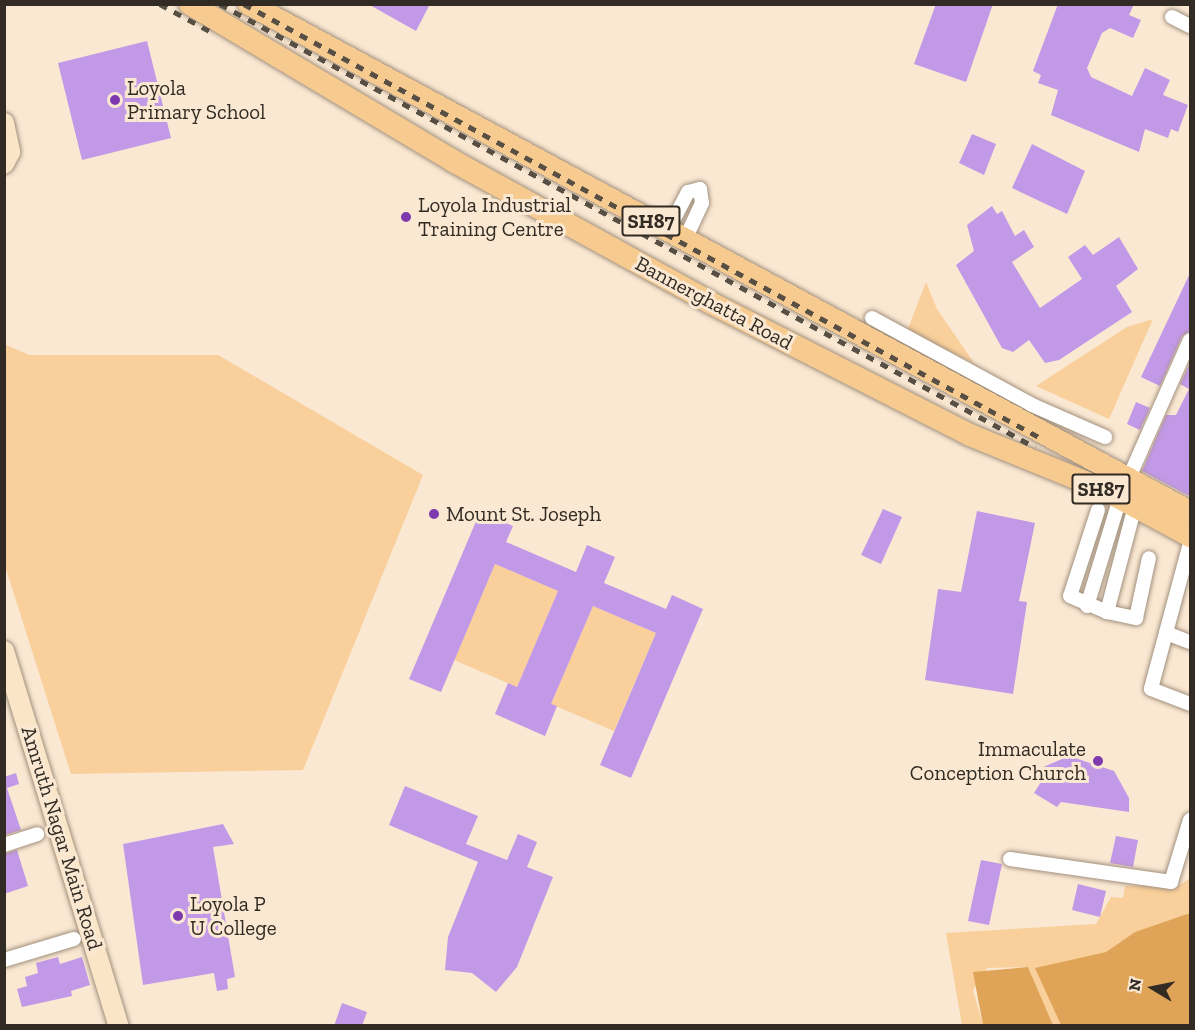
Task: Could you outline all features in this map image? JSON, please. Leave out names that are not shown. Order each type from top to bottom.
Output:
[{"type":"main road","name":"Bannerghatta Road","points":[[190,4],[453,161],[710,302],[970,435],[1127,495]]},
{"type":"main road","name":"Bannerghatta Road","points":[[249,4],[1023,421],[1127,495],[1191,536]]},
{"type":"main road","points":[[265,48],[280,21]]},
{"type":"main road","points":[[4,123],[10,152],[4,164]]},
{"type":"main road","points":[[970,435],[986,402]]},
{"type":"main road","points":[[1127,495],[1190,508]]},
{"type":"main road","name":"Amruth Nagar Main Road","points":[[4,651],[119,1026]]},
{"type":"street","points":[[1172,17],[1191,26]]},
{"type":"street","points":[[872,318],[1032,405],[1106,437]]},
{"type":"street","points":[[1088,606],[1127,495],[1190,342]]},
{"type":"street","points":[[1107,612],[1127,495]]},
{"type":"street","points":[[1098,510],[1070,592],[1072,600],[1107,612],[1136,618],[1149,558]]},
{"type":"street","points":[[1191,543],[1151,689],[1191,704]]},
{"type":"street","points":[[1166,633],[1191,642]]},
{"type":"street","points":[[1010,859],[1171,882],[1191,820]]},
{"type":"street","points":[[4,845],[37,834]]},
{"type":"street","points":[[4,960],[74,939]]},
{"type":"shaded area","points":[[926,282],[937,309],[974,363],[907,331]]},
{"type":"shaded area","points":[[1153,319],[1109,419],[1036,386],[1127,327]]},
{"type":"shaded area","points":[[4,344],[29,355],[218,355],[423,475],[303,770],[71,774],[5,566]]},
{"type":"shaded area","points":[[495,564],[558,591],[517,687],[454,660]]},
{"type":"shaded area","points":[[593,606],[656,633],[614,731],[551,704]]},
{"type":"shaded area","points":[[1190,878],[1190,913],[1135,932],[1106,952],[1036,968],[1061,1025],[1053,1025],[1028,967],[987,968],[973,990],[983,1025],[962,1025],[946,933],[1096,924],[1111,897],[1123,898],[1125,886],[1180,885]]},
{"type":"shaded area","points":[[1190,913],[1190,1025],[1061,1025],[1035,968],[1106,952],[1135,932]]},
{"type":"shaded area","points":[[1028,967],[1053,1025],[983,1025],[973,972]]},
{"type":"building","points":[[368,4],[430,4],[416,31]]},
{"type":"building","points":[[936,4],[993,4],[966,82],[914,64]]},
{"type":"building","points":[[1058,4],[1134,4],[1129,15],[1141,20],[1133,38],[1110,28],[1102,33],[1087,68],[1091,77],[1132,96],[1145,68],[1170,80],[1163,95],[1188,105],[1178,132],[1171,129],[1168,138],[1145,129],[1139,152],[1051,115],[1058,90],[1038,83],[1041,75],[1033,71]]},
{"type":"building","name":"Loyola Primary School","points":[[147,41],[171,138],[82,160],[58,63]]},
{"type":"building","points":[[972,134],[996,144],[984,175],[959,163]]},
{"type":"building","points":[[1032,144],[1085,171],[1067,214],[1012,188]]},
{"type":"building","points":[[992,206],[997,214],[1002,211],[1015,236],[1024,230],[1034,247],[1012,262],[1040,308],[1082,279],[1068,257],[1085,245],[1093,255],[1119,237],[1138,269],[1116,286],[1132,312],[1059,360],[1045,363],[1029,340],[1013,352],[1002,348],[956,265],[974,251],[967,225]]},
{"type":"building","points":[[1191,271],[1191,331],[1182,336],[1160,386],[1141,377]]},
{"type":"building","points":[[1191,361],[1191,497],[1142,471],[1166,415],[1176,415],[1189,389],[1180,384]]},
{"type":"building","points":[[1136,402],[1150,408],[1140,430],[1127,424]]},
{"type":"building","points":[[883,509],[902,517],[881,564],[861,555]]},
{"type":"building","points":[[977,511],[1035,523],[1019,601],[1027,602],[1013,694],[925,680],[938,589],[961,592]]},
{"type":"building","name":"Mount St. Joseph","points":[[480,512],[513,526],[506,542],[576,572],[587,545],[615,557],[604,583],[666,609],[672,595],[703,609],[631,778],[600,765],[656,633],[593,606],[551,704],[557,706],[545,736],[495,714],[508,683],[517,687],[558,591],[495,564],[441,692],[409,679]]},
{"type":"building","points":[[1069,756],[1114,771],[1129,798],[1129,812],[1061,802],[1057,807],[1034,793],[1046,774],[1041,768]]},
{"type":"building","points":[[16,773],[19,784],[7,788],[21,830],[4,835],[4,777]]},
{"type":"building","points":[[405,786],[478,816],[466,844],[507,860],[518,834],[537,842],[527,867],[553,877],[517,967],[496,992],[472,973],[445,970],[448,937],[478,862],[389,825]]},
{"type":"building","name":"Loyola P U College","points":[[223,824],[234,844],[213,847],[235,977],[227,979],[228,989],[217,991],[214,973],[143,985],[123,844]]},
{"type":"building","points":[[1116,836],[1138,840],[1133,867],[1110,863]]},
{"type":"building","points":[[17,850],[28,886],[4,894],[4,854]]},
{"type":"building","points":[[981,860],[1002,864],[989,925],[968,921]]},
{"type":"building","points":[[1078,884],[1106,891],[1100,917],[1072,910]]},
{"type":"building","points":[[58,957],[60,964],[82,957],[90,985],[71,991],[72,996],[22,1007],[17,989],[27,986],[25,977],[38,973],[36,963]]},
{"type":"building","points":[[342,1003],[367,1012],[362,1026],[334,1026]]},
{"type":"railway","points":[[160,4],[215,34]]},
{"type":"railway","points":[[220,4],[1035,447]]},
{"type":"railway","points":[[244,4],[1039,437]]},
{"type":"place","name":"Loyola Primary School","points":[[115,100]]},
{"type":"place","name":"Loyola Industrial Training Centre","points":[[406,217]]},
{"type":"place","name":"Mount St. Joseph","points":[[434,514]]},
{"type":"place","name":"Immaculate Conception Church","points":[[1098,761]]},
{"type":"place","name":"Loyola P U College","points":[[178,916]]}]
